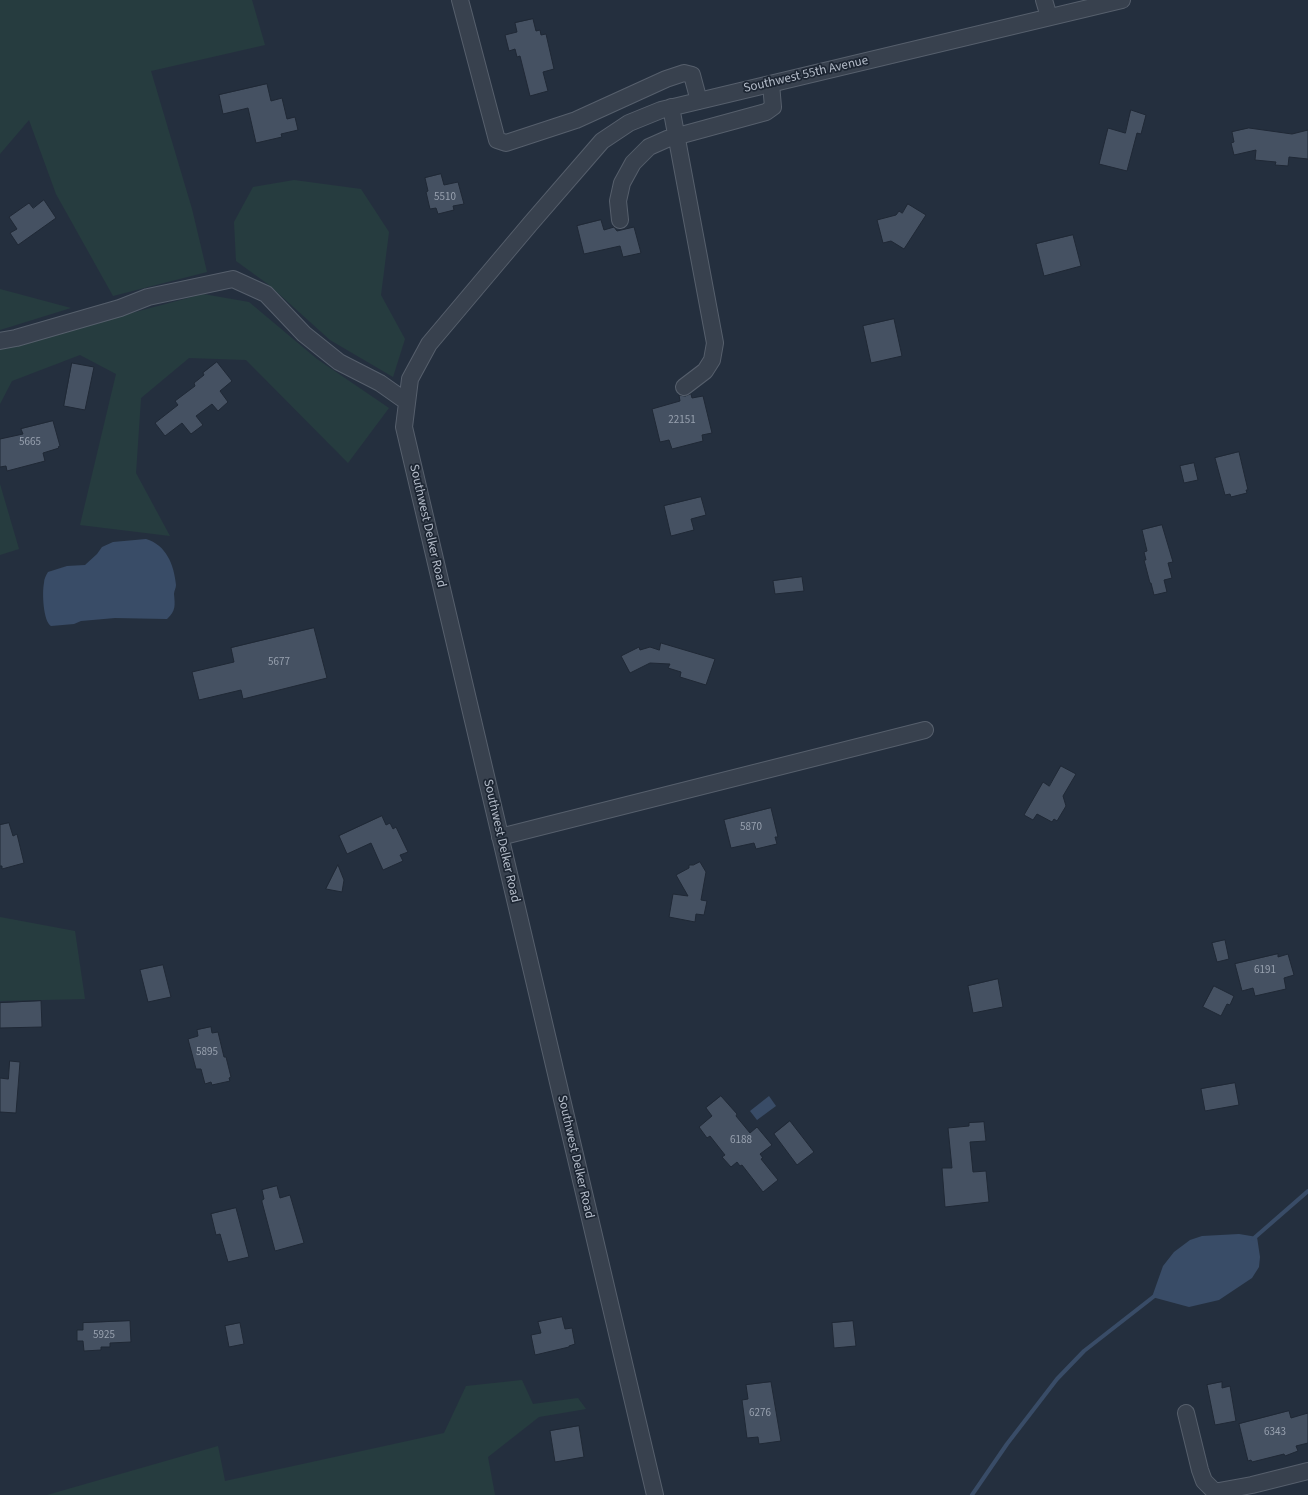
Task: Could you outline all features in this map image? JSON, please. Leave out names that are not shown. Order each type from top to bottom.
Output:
[{"type":"street","points":[[460,0],[497,140],[506,143],[576,120],[666,79],[684,73],[692,75],[699,101]]},
{"type":"street","points":[[1044,0],[1049,17]]},
{"type":"street","name":"Southwest 55th Avenue","points":[[531,223],[602,142],[629,123],[645,115],[671,107],[1122,0]]},
{"type":"street","points":[[620,220],[618,201],[622,182],[633,163],[649,147],[677,136],[766,112],[773,106],[771,84]]},
{"type":"street","points":[[671,107],[715,343],[712,360],[705,371],[684,387]]},
{"type":"street","name":"Southwest Delker Road","points":[[531,223],[429,344],[410,379],[404,427],[655,1495]]},
{"type":"street","points":[[0,341],[16,338],[120,308],[148,297],[233,279],[266,294],[304,334],[339,362],[380,384],[407,402]]},
{"type":"street","points":[[500,837],[925,730]]},
{"type":"street","points":[[1186,1413],[1200,1470],[1204,1481],[1214,1491],[1252,1485],[1308,1471]]},
{"type":"green space","points":[[0,0],[252,0],[265,45],[151,71],[192,209],[207,272],[113,296],[56,194],[29,120],[0,154]]},
{"type":"green space","points":[[294,180],[361,189],[389,232],[381,295],[405,339],[393,377],[330,340],[269,285],[236,261],[234,222],[253,187]]},
{"type":"green space","points":[[0,289],[71,308],[0,330]]},
{"type":"green space","points":[[203,294],[249,302],[317,359],[389,408],[348,463],[246,360],[189,358],[141,398],[136,473],[170,536],[80,525],[116,374],[80,355],[12,381],[0,404],[0,348]]},
{"type":"green space","points":[[0,484],[19,549],[0,555]]},
{"type":"green space","points":[[0,917],[75,931],[85,999],[0,1001]]},
{"type":"green space","points":[[522,1380],[533,1404],[578,1398],[586,1409],[539,1417],[488,1457],[495,1495],[47,1495],[218,1446],[225,1481],[444,1433],[466,1386]]},
{"type":"water","points":[[146,539],[159,546],[168,556],[175,577],[176,585],[174,593],[174,608],[167,619],[115,618],[81,621],[74,624],[51,626],[48,623],[45,613],[43,593],[44,580],[48,572],[67,566],[85,565],[102,547],[113,542]]},
{"type":"water","points":[[769,1096],[776,1106],[757,1120],[750,1111]]},
{"type":"water","points":[[1239,1234],[1257,1237],[1260,1257],[1259,1267],[1252,1278],[1219,1300],[1189,1307],[1152,1297],[1163,1266],[1174,1252],[1190,1240],[1202,1236]]},
{"type":"building","points":[[533,19],[536,31],[540,30],[541,35],[546,34],[554,69],[543,72],[548,91],[530,96],[520,56],[517,57],[515,49],[509,51],[505,35],[517,32],[515,23]]},
{"type":"building","points":[[267,84],[271,101],[282,98],[287,119],[295,117],[298,130],[281,134],[282,137],[256,143],[248,108],[223,114],[219,95]]},
{"type":"building","points":[[1131,110],[1146,115],[1141,134],[1137,133],[1127,171],[1099,164],[1108,128],[1125,133]]},
{"type":"building","points":[[1249,128],[1292,134],[1308,130],[1308,159],[1289,157],[1288,166],[1275,165],[1276,162],[1255,160],[1256,150],[1234,155],[1231,143],[1234,142],[1232,132]]},
{"type":"building","points":[[441,174],[444,185],[458,182],[464,204],[453,206],[454,210],[438,214],[436,208],[430,209],[426,192],[428,191],[425,178]]},
{"type":"building","points":[[44,200],[56,218],[18,245],[10,233],[17,229],[9,217],[29,203],[33,208]]},
{"type":"building","points":[[908,204],[926,215],[904,249],[891,241],[883,243],[877,220],[896,215],[899,211],[902,213]]},
{"type":"building","points":[[601,220],[604,230],[614,227],[617,231],[634,227],[641,253],[623,257],[620,246],[584,254],[577,226]]},
{"type":"building","points":[[1073,235],[1081,266],[1044,276],[1036,244]]},
{"type":"building","points":[[894,319],[902,356],[871,363],[863,326]]},
{"type":"building","points":[[217,362],[232,381],[220,391],[228,402],[218,411],[212,404],[196,416],[203,425],[191,434],[182,423],[165,436],[155,423],[178,405],[175,401],[195,386],[194,383],[204,375],[203,373]]},
{"type":"building","points":[[72,363],[94,367],[85,410],[64,406]]},
{"type":"building","points":[[691,394],[692,398],[703,396],[712,433],[702,435],[703,441],[672,449],[669,440],[660,442],[652,409],[680,401],[679,395],[685,396]]},
{"type":"building","points":[[53,421],[60,446],[58,447],[59,448],[43,453],[45,461],[7,471],[6,466],[0,467],[0,439],[23,434],[21,429]]},
{"type":"building","points":[[1239,452],[1248,490],[1246,490],[1247,493],[1231,497],[1230,494],[1225,495],[1215,458]]},
{"type":"building","points":[[1194,463],[1198,480],[1184,483],[1180,466]]},
{"type":"building","points":[[701,497],[706,515],[691,519],[694,530],[671,536],[664,506]]},
{"type":"building","points":[[1162,525],[1173,562],[1168,563],[1172,578],[1164,580],[1167,592],[1154,595],[1144,560],[1146,560],[1144,552],[1147,551],[1142,530]]},
{"type":"building","points":[[802,577],[804,591],[775,594],[773,581]]},
{"type":"building","points":[[314,628],[327,678],[243,699],[241,690],[199,700],[192,672],[234,662],[231,648]]},
{"type":"building","points":[[661,643],[715,659],[706,685],[680,677],[681,672],[668,668],[670,664],[650,663],[630,673],[621,656],[639,647],[640,650],[650,647],[659,650]]},
{"type":"building","points":[[1061,766],[1076,774],[1063,796],[1066,806],[1057,821],[1054,819],[1052,822],[1037,814],[1033,820],[1024,815],[1043,782],[1049,786]]},
{"type":"building","points":[[771,808],[778,837],[775,837],[777,844],[756,849],[754,843],[731,848],[724,820]]},
{"type":"building","points":[[382,816],[386,825],[390,823],[393,829],[396,827],[408,852],[400,855],[403,861],[383,870],[371,843],[347,854],[339,836]]},
{"type":"building","points":[[9,823],[13,836],[17,834],[24,863],[2,869],[2,866],[0,866],[0,825]]},
{"type":"building","points":[[700,862],[706,872],[701,900],[707,901],[704,915],[696,914],[695,922],[669,917],[673,894],[688,896],[676,875],[689,868],[689,865]]},
{"type":"building","points":[[338,865],[344,880],[342,892],[326,889]]},
{"type":"building","points":[[1225,940],[1229,959],[1217,962],[1212,943]]},
{"type":"building","points":[[1278,954],[1278,957],[1288,954],[1294,975],[1284,978],[1286,989],[1255,996],[1253,988],[1242,991],[1235,964]]},
{"type":"building","points":[[163,965],[171,997],[148,1002],[140,970]]},
{"type":"building","points":[[998,979],[1003,1007],[973,1013],[968,986]]},
{"type":"building","points":[[1214,986],[1234,996],[1230,1005],[1227,1004],[1221,1016],[1203,1007]]},
{"type":"building","points":[[41,1001],[42,1027],[0,1028],[0,1003]]},
{"type":"building","points":[[211,1027],[212,1033],[218,1032],[231,1077],[229,1078],[230,1081],[212,1085],[211,1082],[205,1084],[201,1069],[196,1069],[188,1039],[198,1036],[197,1030]]},
{"type":"building","points":[[10,1061],[20,1062],[16,1113],[0,1112],[0,1078],[8,1079]]},
{"type":"building","points":[[1235,1083],[1239,1105],[1205,1111],[1201,1089]]},
{"type":"building","points":[[721,1096],[737,1114],[736,1116],[750,1133],[757,1127],[772,1145],[760,1154],[763,1158],[761,1159],[778,1180],[763,1192],[742,1165],[740,1166],[737,1162],[731,1167],[722,1157],[725,1155],[710,1136],[707,1138],[699,1127],[712,1116],[706,1108]]},
{"type":"building","points":[[790,1121],[814,1152],[797,1165],[774,1134]]},
{"type":"building","points":[[984,1122],[986,1141],[970,1142],[973,1172],[986,1171],[989,1202],[945,1207],[942,1168],[952,1168],[948,1128],[969,1126],[969,1123]]},
{"type":"building","points":[[277,1186],[280,1198],[290,1195],[304,1243],[275,1251],[262,1202],[264,1199],[262,1190]]},
{"type":"building","points":[[236,1208],[249,1257],[228,1262],[220,1234],[216,1235],[211,1214]]},
{"type":"building","points":[[562,1317],[565,1329],[572,1328],[575,1344],[569,1347],[535,1355],[531,1335],[541,1333],[538,1322]]},
{"type":"building","points":[[130,1321],[131,1342],[110,1343],[110,1347],[101,1347],[101,1350],[84,1351],[83,1341],[77,1341],[77,1330],[83,1330],[83,1323]]},
{"type":"building","points":[[853,1321],[856,1346],[834,1348],[832,1323]]},
{"type":"building","points":[[240,1323],[244,1344],[229,1347],[225,1326]]},
{"type":"building","points":[[771,1382],[781,1441],[759,1444],[758,1437],[747,1438],[742,1400],[748,1399],[746,1385]]},
{"type":"building","points":[[1222,1382],[1222,1388],[1230,1386],[1236,1421],[1215,1425],[1207,1385]]},
{"type":"building","points":[[1289,1411],[1291,1418],[1308,1413],[1308,1443],[1296,1446],[1298,1451],[1285,1456],[1284,1454],[1252,1462],[1251,1460],[1248,1461],[1239,1424]]},
{"type":"building","points":[[579,1426],[584,1457],[555,1462],[550,1431]]},
{"type":"waterway","points":[[1253,1239],[1308,1191]]},
{"type":"waterway","points":[[972,1495],[1007,1444],[1057,1379],[1084,1351],[1157,1294]]}]
